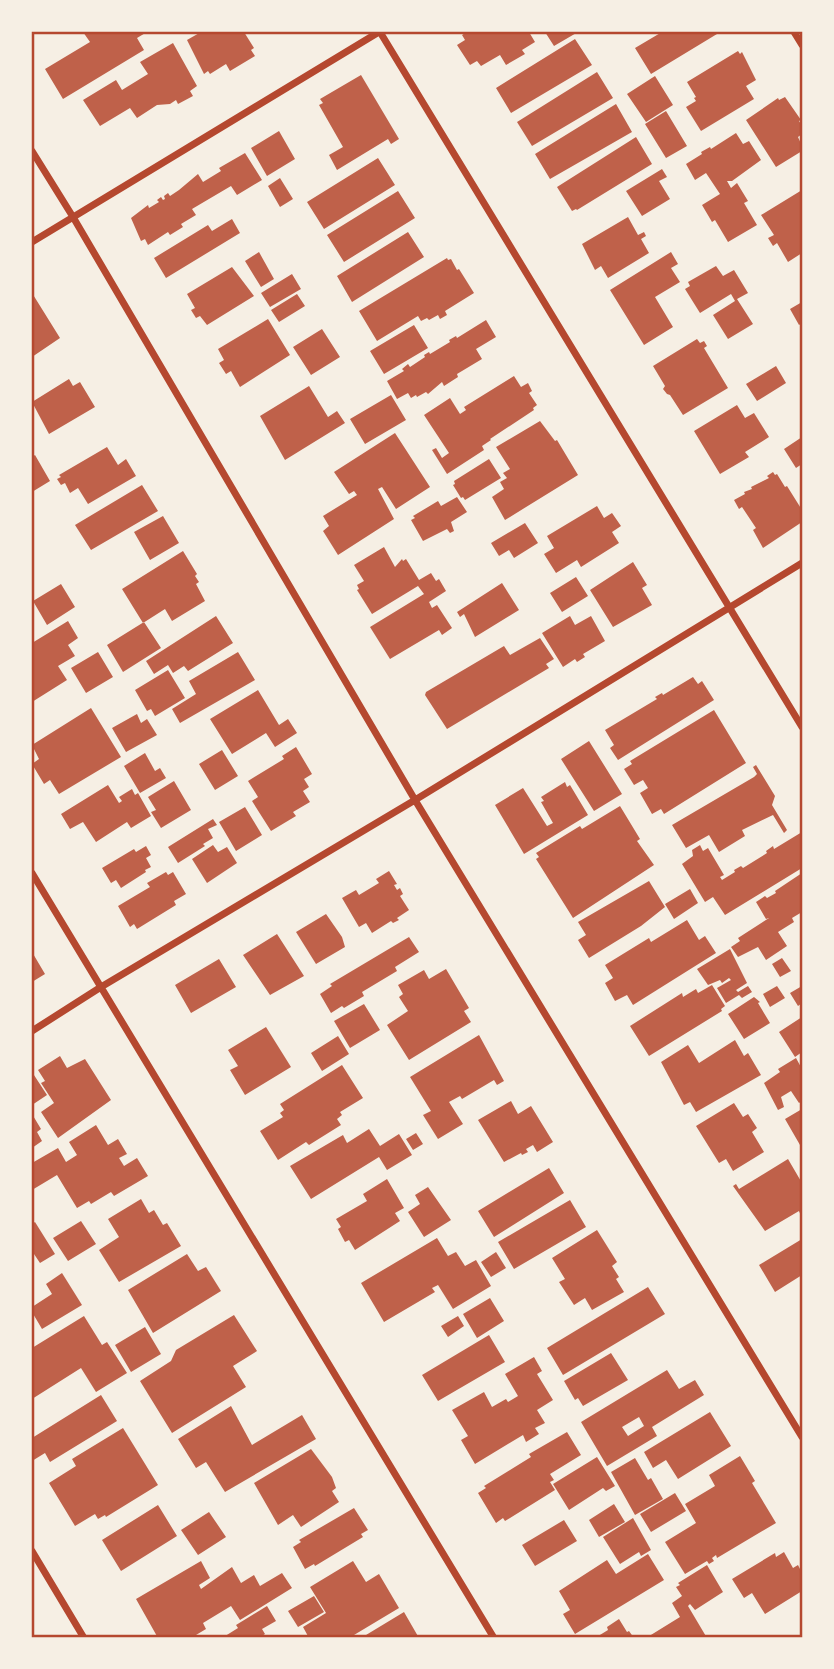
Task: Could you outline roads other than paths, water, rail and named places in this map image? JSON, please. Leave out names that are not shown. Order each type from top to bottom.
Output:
[{"type":"street","points":[[32,243],[379,32],[803,727]]},
{"type":"street","points":[[794,32],[803,45]]},
{"type":"street","points":[[32,151],[415,800],[803,1437]]},
{"type":"street","points":[[32,1031],[803,563]]},
{"type":"street","points":[[32,873],[495,1637]]},
{"type":"street","points":[[32,1551],[84,1637]]}]
